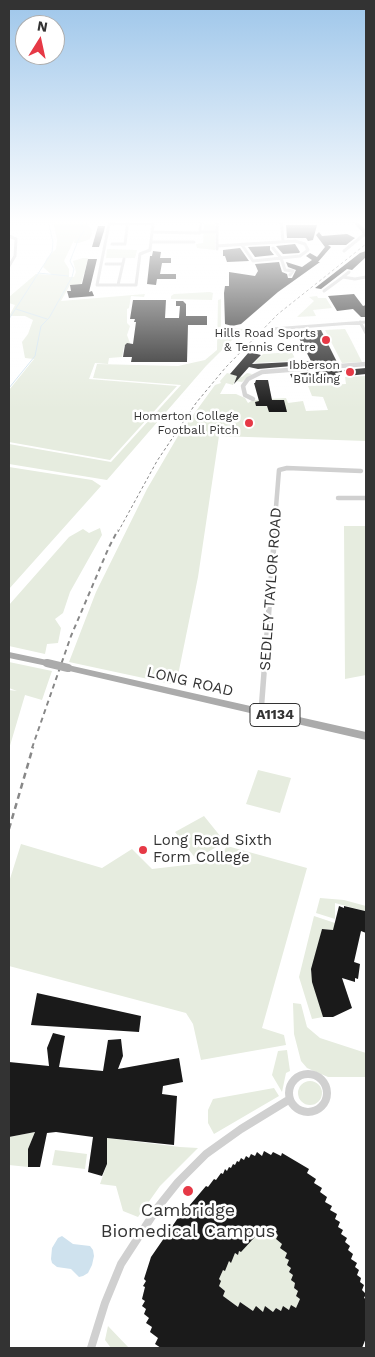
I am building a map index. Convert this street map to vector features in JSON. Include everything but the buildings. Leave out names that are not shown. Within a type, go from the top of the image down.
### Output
[{"type":"main road","name":"LONG ROAD","points":[[9,655],[366,736]]},
{"type":"street","points":[[97,283],[97,285],[136,285],[136,283]]},
{"type":"street","points":[[324,290],[334,283]]},
{"type":"street","points":[[360,322],[366,333]]},
{"type":"street","points":[[272,329],[366,322]]},
{"type":"street","points":[[250,399],[243,391],[245,381],[262,372],[366,364]]},
{"type":"street","name":"SEDLEY TAYLOR ROAD","points":[[261,712],[279,472],[283,469],[361,471]]},
{"type":"street","points":[[338,498],[366,498]]},
{"type":"street","points":[[301,1074],[315,1075],[322,1080],[326,1089],[326,1102],[316,1111],[304,1111],[290,1099],[290,1085],[301,1074]]},
{"type":"street","points":[[91,1348],[105,1303],[121,1264],[158,1207],[178,1182],[206,1154],[241,1129],[290,1099]]},
{"type":"shaded area","points":[[25,283],[81,283],[70,285],[61,301],[145,294],[144,297],[131,296],[129,308],[127,309],[127,323],[130,326],[127,335],[131,346],[124,346],[122,357],[109,358],[108,364],[95,363],[89,379],[177,386],[110,460],[9,442],[9,390],[34,359],[25,358],[22,342],[28,334],[33,320],[25,316],[9,316],[15,305],[9,303],[9,297]]},
{"type":"shaded area","points":[[213,293],[212,300],[171,299],[171,296],[174,294]]},
{"type":"shaded area","points":[[317,296],[318,298],[326,298],[332,308],[313,310],[316,316],[297,317],[314,301],[309,297]]},
{"type":"shaded area","points":[[221,299],[221,327],[243,329],[206,366],[107,480],[9,464],[9,444],[111,462],[181,385],[93,378],[97,364],[178,366],[205,360],[217,350],[218,300]]},
{"type":"shaded area","points":[[345,329],[362,362],[342,363],[325,330]]},
{"type":"shaded area","points":[[292,352],[296,361],[254,363],[263,354]]},
{"type":"shaded area","points":[[227,373],[242,377],[247,373],[252,374],[242,382],[235,381],[233,385],[226,383],[220,394],[236,394],[245,398],[248,403],[253,400],[286,398],[288,403],[303,401],[306,411],[328,410],[323,397],[312,396],[308,386],[346,384],[345,377],[366,376],[366,441],[219,436],[198,577],[176,685],[69,662],[96,592],[147,489],[178,436],[215,385],[221,383],[220,381]]},
{"type":"shaded area","points":[[9,467],[92,480],[101,486],[9,589]]},
{"type":"shaded area","points":[[344,526],[366,526],[366,675],[345,679]]},
{"type":"shaded area","points":[[100,528],[102,535],[70,592],[63,613],[55,619],[61,628],[58,643],[47,644],[45,654],[9,646],[9,605],[69,537],[83,529],[89,533]]},
{"type":"shaded area","points":[[9,662],[52,671],[42,700],[25,695],[9,749],[9,690],[17,691],[9,688]]},
{"type":"shaded area","points":[[258,770],[291,778],[280,813],[246,804]]},
{"type":"shaded area","points":[[204,816],[225,842],[196,859],[175,832]]},
{"type":"shaded area","points":[[21,844],[102,868],[132,849],[152,869],[203,863],[223,852],[227,846],[307,868],[262,1028],[284,1035],[286,1045],[201,1060],[193,1024],[186,1013],[9,966],[9,882]]},
{"type":"shaded area","points":[[320,898],[344,900],[366,906],[366,915],[365,911],[335,903],[335,919],[316,913]]},
{"type":"shaded area","points":[[314,916],[341,925],[334,930],[322,929],[311,972],[323,1017],[312,1019],[299,977]]},
{"type":"shaded area","points":[[293,1003],[301,1004],[307,1027],[320,1038],[366,1053],[366,1077],[328,1077],[307,1068],[301,1061],[294,1034]]},
{"type":"shaded area","points":[[287,1050],[290,1071],[286,1073],[282,1092],[272,1075],[278,1051]]},
{"type":"shaded area","points":[[310,1081],[319,1084],[322,1093],[319,1102],[310,1105],[301,1102],[298,1093],[301,1084]]},
{"type":"shaded area","points":[[274,1088],[279,1096],[214,1134],[208,1123],[208,1110],[213,1099]]},
{"type":"shaded area","points":[[35,1132],[28,1149],[28,1167],[9,1165],[9,1137]]},
{"type":"shaded area","points":[[107,1138],[198,1148],[160,1186],[138,1217],[123,1211],[116,1186],[100,1184],[107,1164]]},
{"type":"shaded area","points":[[55,1150],[87,1154],[85,1169],[52,1165]]},
{"type":"shaded area","points":[[265,1226],[278,1235],[276,1239],[282,1244],[281,1248],[287,1253],[285,1258],[289,1260],[291,1268],[289,1272],[293,1275],[294,1288],[298,1291],[296,1296],[300,1299],[296,1308],[281,1311],[276,1308],[273,1312],[265,1307],[263,1312],[253,1311],[240,1302],[238,1307],[223,1296],[225,1291],[219,1286],[219,1279],[223,1270],[225,1270],[229,1261],[231,1262],[235,1253],[237,1254],[250,1240],[252,1241],[254,1236],[256,1237]]},
{"type":"shaded area","points":[[108,1326],[129,1348],[111,1348],[105,1340]]},
{"type":"water","points":[[62,1236],[73,1244],[90,1246],[93,1250],[94,1256],[88,1273],[79,1277],[71,1269],[57,1267],[52,1263],[52,1248],[58,1238]]},
{"type":"waterway","points":[[9,319],[32,283]]},
{"type":"waterway","points":[[9,388],[35,356],[41,326],[49,318],[68,283]]},
{"type":"waterway","points":[[16,309],[47,319]]},
{"type":"railway","points":[[118,532],[157,461],[196,403],[226,367],[278,314],[317,283]]},
{"type":"railway","points":[[32,748],[71,636],[118,530]]},
{"type":"railway","points":[[9,829],[33,747]]},
{"type":"place","name":"Hills Road Sports & Tennis Centre","points":[[326,340]]},
{"type":"place","name":"Ibberson Building","points":[[350,372]]},
{"type":"place","name":"Homerton College Football Pitch","points":[[249,423]]},
{"type":"place","name":"Long Road Sixth Form College","points":[[143,850]]},
{"type":"place","name":"Cambridge Biomedical Campus","points":[[188,1191]]}]
